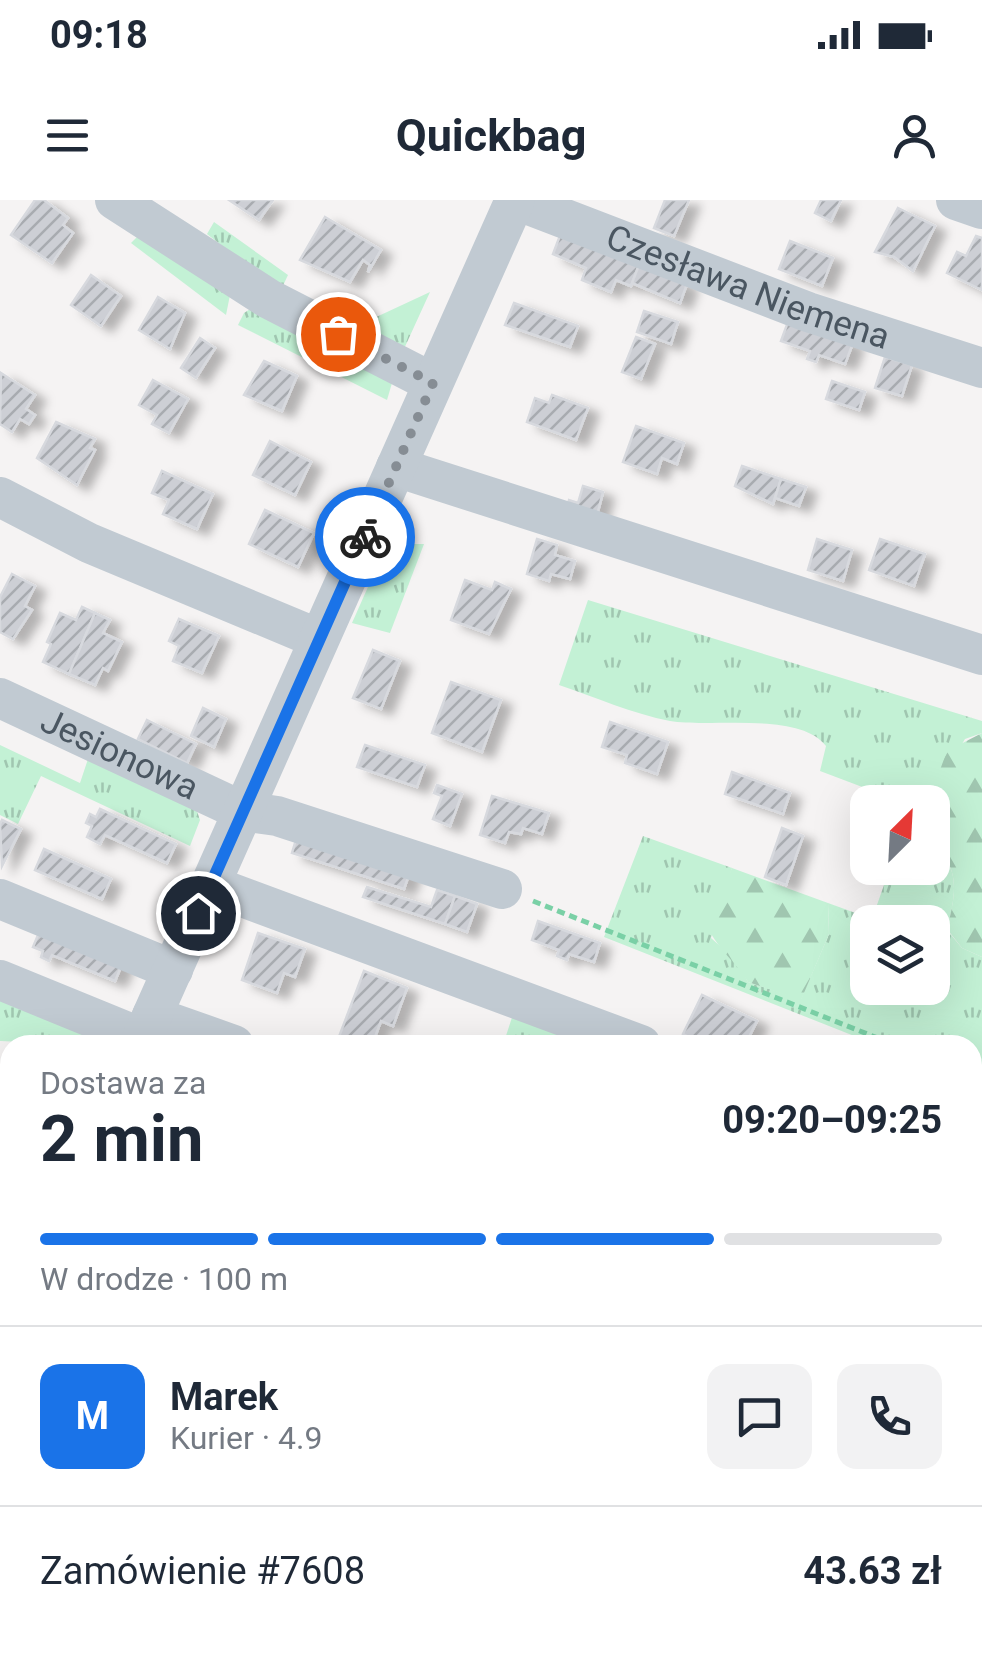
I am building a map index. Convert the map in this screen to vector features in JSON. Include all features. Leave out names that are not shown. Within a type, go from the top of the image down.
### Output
[{"type":"street","points":[[115,200],[269,300],[433,383]]},
{"type":"street","points":[[0,980],[145,1033],[515,200]]},
{"type":"street","name":"Czesława Niemena","points":[[515,200],[808,312],[982,368]]},
{"type":"street","points":[[956,200],[982,209]]},
{"type":"street","points":[[396,467],[982,654]]},
{"type":"street","points":[[0,496],[89,543],[318,640]]},
{"type":"street","name":"Jesionowa","points":[[0,698],[242,811],[276,816],[502,889]]},
{"type":"street","points":[[210,885],[614,1035]]},
{"type":"street","points":[[0,898],[173,970]]},
{"type":"path","points":[[502,889],[870,1035]]},
{"type":"green space","points":[[214,222],[288,275],[280,292],[207,234]]},
{"type":"green space","points":[[138,236],[230,295],[226,315],[131,243]]},
{"type":"green space","points":[[430,292],[403,351],[318,312],[327,296],[372,319]]},
{"type":"green space","points":[[255,306],[392,383],[387,400],[238,325],[244,313]]},
{"type":"green space","points":[[387,544],[424,544],[390,633],[352,623]]},
{"type":"green space","points":[[588,600],[982,721],[982,733],[965,739],[937,785],[857,785],[820,771],[826,746],[796,728],[670,721],[559,685]]},
{"type":"green space","points":[[982,733],[982,957],[962,948],[950,933],[954,884],[950,866],[950,785],[934,785],[947,751]]},
{"type":"green space","points":[[0,745],[80,783],[90,753],[194,802],[200,820],[190,846],[41,776],[18,824],[0,815]]},
{"type":"green space","points":[[643,836],[732,868],[711,938],[738,962],[748,982],[801,999],[829,934],[828,903],[850,911],[850,1005],[950,1005],[950,934],[962,948],[982,957],[982,1035],[852,1035],[604,937]]},
{"type":"green space","points":[[950,866],[954,884],[950,915],[950,905],[877,905],[884,885],[950,885]]},
{"type":"green space","points":[[732,868],[828,903],[829,934],[801,1000],[748,982],[708,928]]},
{"type":"green space","points":[[0,988],[98,1028],[95,1035],[0,1035]]},
{"type":"green space","points":[[517,1002],[598,1035],[506,1035]]},
{"type":"building","points":[[35,200],[44,200],[68,218],[63,225],[73,233],[52,263],[11,235]]},
{"type":"building","points":[[229,200],[273,200],[259,220]]},
{"type":"building","points":[[665,200],[689,200],[674,236],[654,228]]},
{"type":"building","points":[[821,200],[841,200],[831,221],[815,213]]},
{"type":"building","points":[[898,208],[935,226],[913,271],[894,257],[875,252]]},
{"type":"building","points":[[325,217],[381,250],[368,272],[370,265],[363,260],[350,282],[300,260]]},
{"type":"building","points":[[561,233],[639,265],[631,286],[616,280],[611,292],[582,280],[586,268],[553,254]]},
{"type":"building","points":[[976,236],[982,238],[982,290],[947,273],[957,252],[966,256]]},
{"type":"building","points":[[790,241],[833,258],[822,286],[779,269]]},
{"type":"building","points":[[639,265],[687,284],[680,303],[632,283]]},
{"type":"building","points":[[91,275],[121,296],[101,326],[71,305]]},
{"type":"building","points":[[158,297],[185,313],[170,349],[139,330]]},
{"type":"building","points":[[514,303],[578,326],[570,347],[505,325]]},
{"type":"building","points":[[644,311],[678,322],[671,344],[637,332]]},
{"type":"building","points":[[789,319],[853,343],[845,364],[819,355],[816,362],[807,359],[810,351],[781,341]]},
{"type":"building","points":[[636,337],[655,344],[641,379],[622,372]]},
{"type":"building","points":[[200,338],[215,348],[196,378],[181,368]]},
{"type":"building","points":[[885,357],[912,365],[902,396],[875,388]]},
{"type":"building","points":[[264,361],[297,376],[282,411],[244,395]]},
{"type":"building","points":[[1,373],[35,395],[26,409],[35,415],[29,424],[20,419],[12,432],[0,424]]},
{"type":"building","points":[[153,380],[188,399],[169,433],[152,424],[157,415],[139,405]]},
{"type":"building","points":[[832,381],[865,392],[859,410],[826,399]]},
{"type":"building","points":[[552,395],[588,408],[576,440],[527,422],[535,398],[549,403]]},
{"type":"building","points":[[56,422],[95,439],[90,448],[95,450],[77,485],[37,458]]},
{"type":"building","points":[[636,426],[684,443],[677,464],[662,458],[657,474],[623,462]]},
{"type":"building","points":[[270,441],[311,462],[295,495],[253,475]]},
{"type":"building","points":[[742,466],[781,479],[773,504],[735,486]]},
{"type":"building","points":[[162,471],[213,494],[197,529],[163,514],[169,500],[152,493]]},
{"type":"building","points":[[781,479],[806,487],[799,506],[775,498]]},
{"type":"building","points":[[583,486],[603,492],[596,519],[566,511],[569,500],[578,503]]},
{"type":"building","points":[[265,510],[314,533],[298,567],[249,544]]},
{"type":"building","points":[[537,539],[557,545],[555,555],[575,561],[570,579],[551,574],[549,581],[527,574]]},
{"type":"building","points":[[817,539],[852,550],[843,581],[808,570]]},
{"type":"building","points":[[880,539],[925,554],[914,586],[869,570]]},
{"type":"building","points":[[12,574],[35,586],[25,606],[32,610],[13,639],[0,632],[0,597]]},
{"type":"building","points":[[465,580],[492,590],[495,582],[511,589],[489,634],[451,620]]},
{"type":"building","points":[[82,607],[95,613],[69,674],[43,662],[60,613],[76,620]]},
{"type":"building","points":[[95,613],[110,620],[103,633],[122,642],[108,671],[103,668],[95,685],[69,674]]},
{"type":"building","points":[[179,619],[219,636],[202,673],[173,661],[179,646],[169,641]]},
{"type":"building","points":[[373,650],[400,661],[381,709],[353,698]]},
{"type":"building","points":[[451,682],[501,700],[482,752],[432,733]]},
{"type":"building","points":[[203,708],[226,719],[214,747],[191,736]]},
{"type":"building","points":[[147,720],[196,744],[187,763],[138,739]]},
{"type":"building","points":[[610,722],[668,742],[657,774],[625,763],[627,755],[602,747]]},
{"type":"building","points":[[365,745],[425,765],[417,787],[357,767]]},
{"type":"building","points":[[732,772],[790,793],[783,814],[725,794]]},
{"type":"building","points":[[437,785],[462,794],[450,826],[433,819],[442,796],[434,793]]},
{"type":"building","points":[[492,796],[549,813],[542,834],[523,828],[521,834],[509,832],[505,843],[480,835]]},
{"type":"building","points":[[100,809],[176,844],[167,863],[105,835],[100,844],[87,837],[92,826],[86,823],[90,814],[96,817]]},
{"type":"building","points":[[2,820],[21,829],[2,866],[0,824]]},
{"type":"building","points":[[782,828],[803,836],[786,885],[765,877]]},
{"type":"building","points":[[298,833],[411,869],[404,889],[292,853]]},
{"type":"building","points":[[44,849],[111,879],[102,899],[35,870]]},
{"type":"building","points":[[367,887],[431,907],[437,890],[455,896],[445,924],[363,897]]},
{"type":"building","points":[[455,896],[477,904],[467,932],[445,924]]},
{"type":"building","points":[[538,921],[600,943],[594,962],[569,954],[567,960],[557,956],[559,950],[532,940]]},
{"type":"building","points":[[41,928],[123,962],[115,981],[52,955],[49,961],[41,957],[43,951],[33,947]]},
{"type":"building","points":[[258,933],[305,949],[295,977],[284,973],[277,993],[242,980]]},
{"type":"building","points":[[364,971],[407,988],[393,1026],[381,1021],[376,1035],[340,1035]]},
{"type":"building","points":[[702,995],[757,1021],[750,1035],[683,1034]]},
{"type":"way so far","points":[[338,334],[433,383],[365,537]]},
{"type":"route","points":[[198,913],[365,537]]}]
